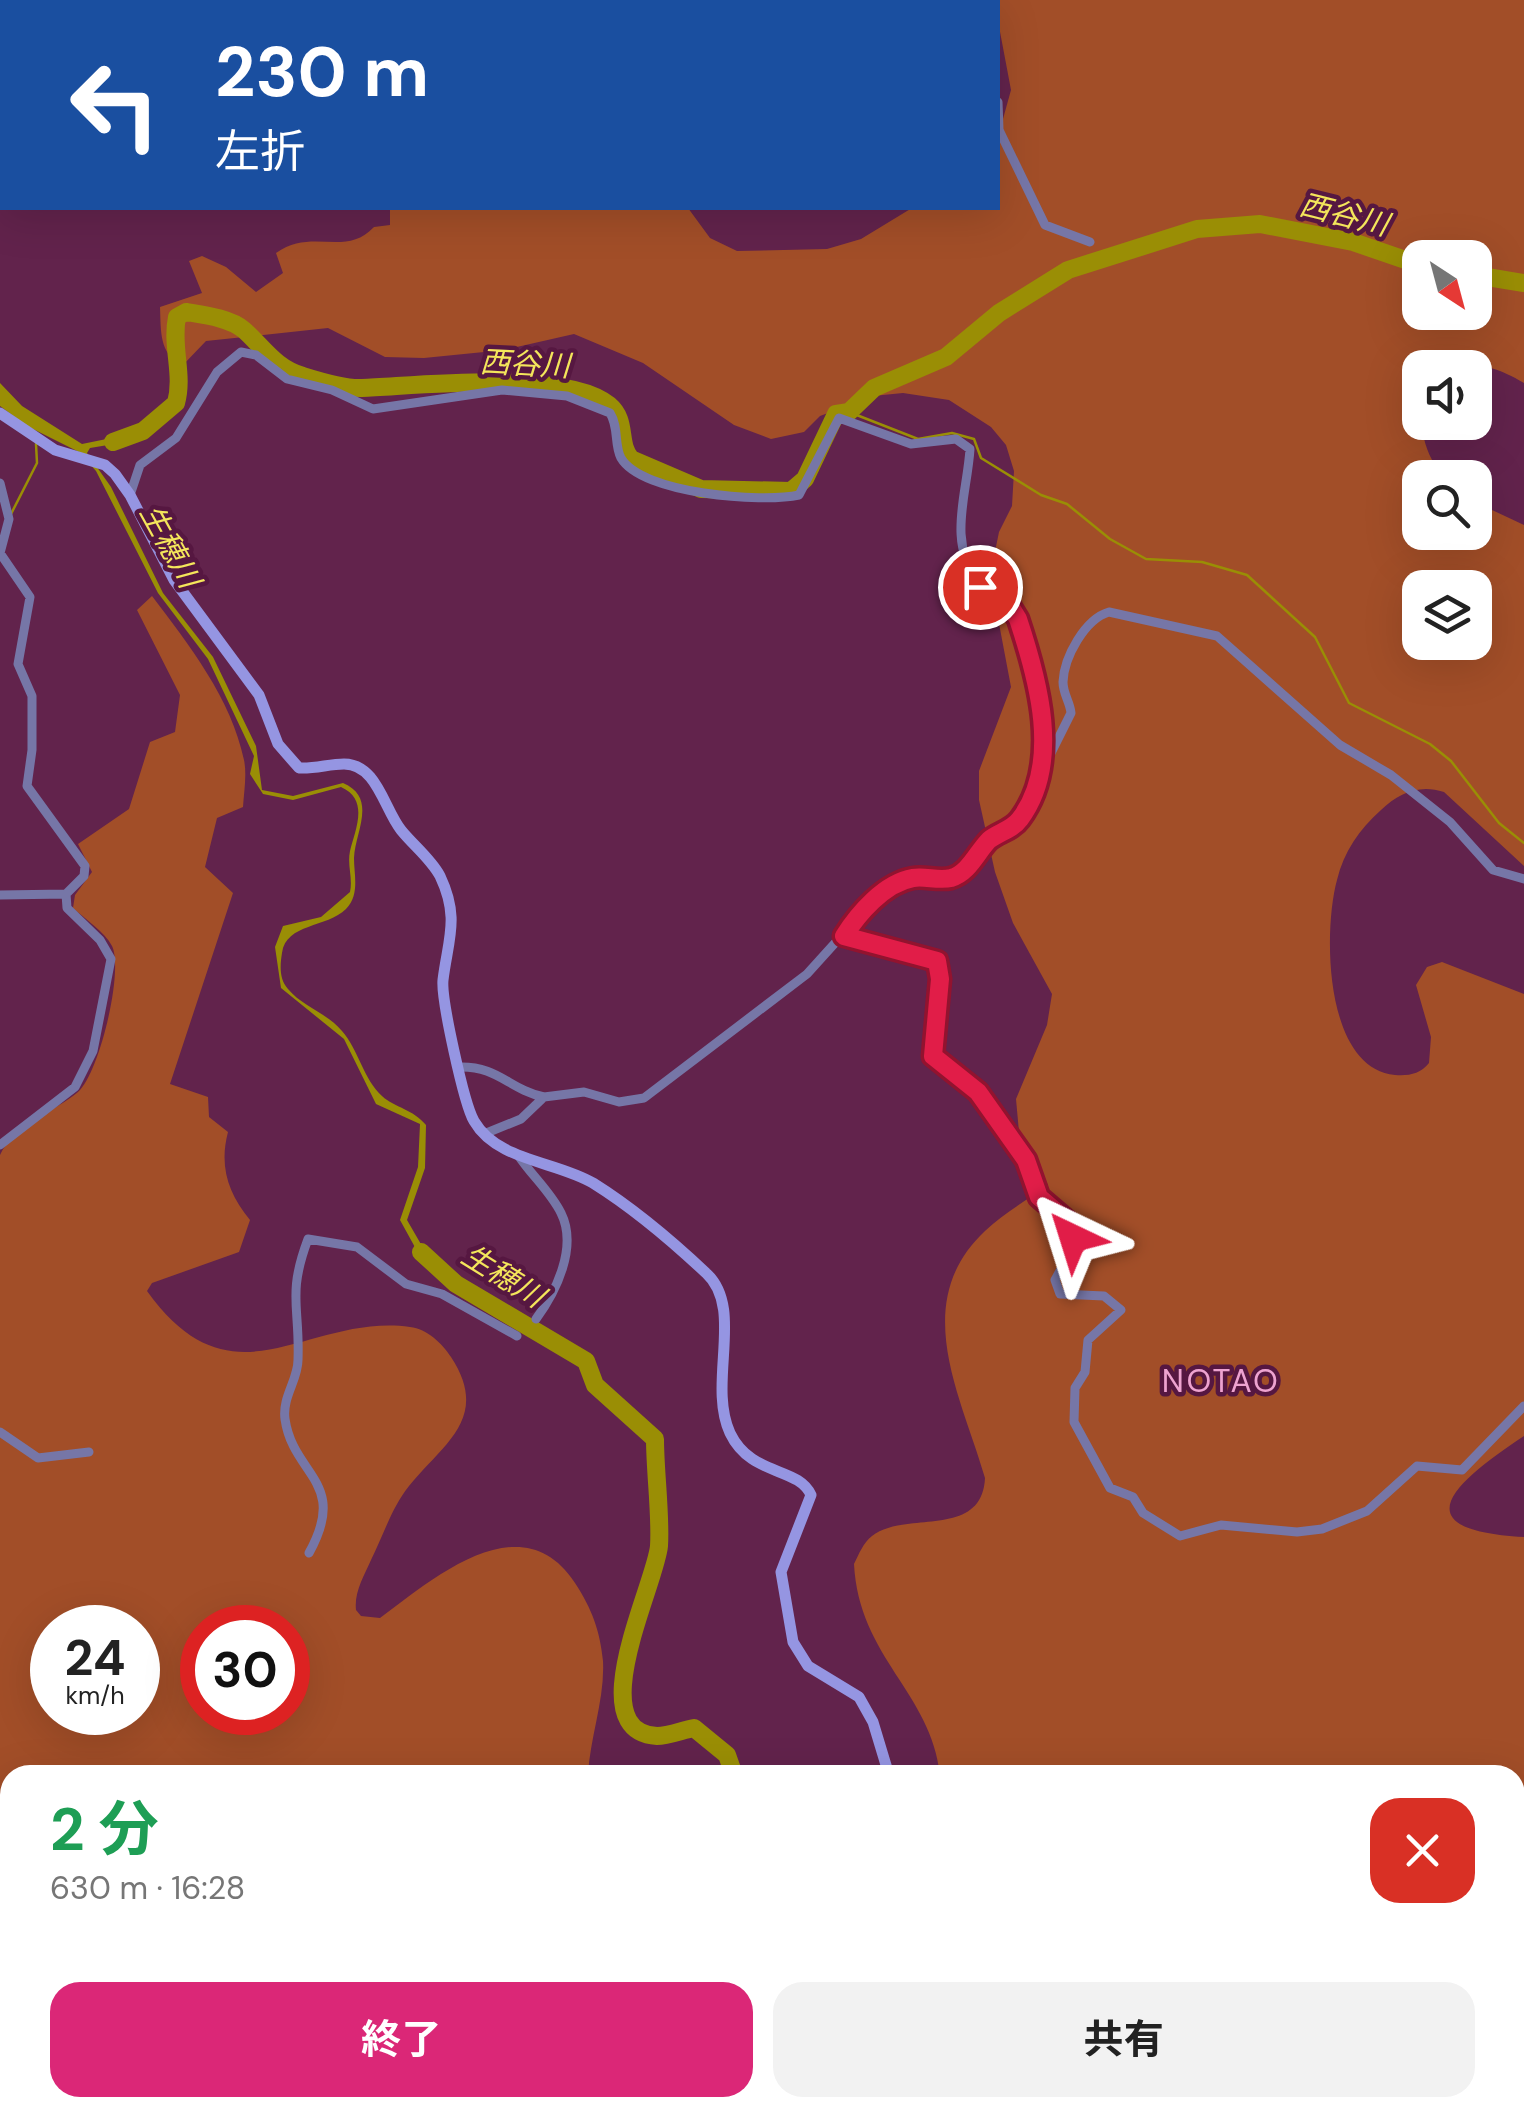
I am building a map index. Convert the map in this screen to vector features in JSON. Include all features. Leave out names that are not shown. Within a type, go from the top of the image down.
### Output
[{"type":"main road","points":[[0,412],[36,438],[112,470],[130,495],[174,580],[260,694],[287,759],[299,768],[342,764],[363,771],[376,784],[394,820],[440,876],[453,919],[443,989],[468,1108],[484,1134],[516,1153],[597,1186],[679,1248],[718,1286],[725,1308],[720,1384],[728,1429],[758,1465],[797,1479],[811,1495],[782,1572],[793,1642],[808,1666],[860,1697],[886,1765]]},
{"type":"street","points":[[1000,132],[1045,225],[1090,242]]},
{"type":"street","points":[[130,495],[140,465],[176,438],[217,372],[241,352],[256,355],[288,379],[332,390],[373,409],[502,390],[566,396],[610,414],[620,455],[629,466],[692,493],[720,499],[798,495],[839,418],[912,444],[956,439],[970,449],[959,515],[960,544],[980,587],[1010,606],[1018,619],[1045,716],[1043,763]]},
{"type":"street","points":[[0,483],[9,516],[0,554],[30,597],[18,664],[32,696],[32,750],[26,782],[85,866],[84,876],[66,894],[0,895]]},
{"type":"street","points":[[459,1067],[490,1068],[515,1088],[544,1098],[584,1092],[619,1102],[644,1098],[807,974],[844,936],[858,914],[905,880],[949,878],[964,871],[990,839],[1022,817],[1043,763],[1070,713],[1063,681],[1066,668],[1093,620],[1110,612],[1160,626],[1198,629],[1239,651],[1340,745],[1392,775],[1450,822],[1493,870],[1524,879]]},
{"type":"street","points":[[0,1145],[80,1082],[104,1014],[111,959],[100,940],[67,908],[66,894]]},
{"type":"street","points":[[844,936],[937,961],[940,979],[933,1056],[978,1092],[1026,1160],[1044,1204],[1067,1221],[1074,1242],[1056,1278],[1060,1294],[1104,1296],[1121,1310],[1088,1340],[1085,1372],[1075,1388],[1074,1422],[1110,1488],[1133,1497],[1147,1517],[1180,1536],[1222,1525],[1297,1532],[1322,1529],[1367,1511],[1417,1466],[1462,1470],[1524,1406]]},
{"type":"street","points":[[484,1134],[524,1117],[544,1098]]},
{"type":"street","points":[[516,1153],[555,1203],[566,1233],[556,1288],[536,1319]]},
{"type":"street","points":[[309,1552],[320,1524],[323,1494],[320,1482],[295,1449],[284,1407],[298,1362],[293,1286],[308,1238],[357,1248],[406,1284],[442,1294],[475,1316],[517,1336]]},
{"type":"street","points":[[0,1432],[38,1458],[89,1452]]},
{"type":"shaded area","points":[[1000,0],[1524,0],[1524,383],[1492,369],[1492,350],[1402,350],[1402,440],[1425,440],[1432,460],[1402,460],[1402,550],[1492,550],[1492,510],[1524,525],[1524,866],[1444,792],[1426,789],[1395,799],[1359,833],[1340,869],[1333,903],[1330,962],[1342,1024],[1354,1049],[1372,1067],[1395,1075],[1414,1074],[1429,1063],[1431,1037],[1416,985],[1427,967],[1442,962],[1524,994],[1524,1436],[1462,1485],[1452,1500],[1450,1513],[1460,1524],[1484,1532],[1524,1537],[1524,1765],[938,1765],[923,1720],[868,1625],[854,1564],[864,1545],[886,1529],[956,1517],[971,1510],[981,1497],[985,1478],[948,1351],[945,1319],[949,1289],[962,1259],[985,1231],[1048,1185],[1019,1132],[1016,1099],[1047,1025],[1052,994],[1013,923],[995,872],[979,800],[979,771],[1011,687],[990,576],[999,532],[1012,506],[1014,471],[1006,445],[991,427],[949,400],[903,393],[873,396],[820,416],[804,432],[771,439],[734,425],[643,363],[574,334],[504,350],[424,358],[385,357],[328,328],[206,341],[182,366],[169,355],[163,341],[160,307],[202,293],[189,261],[202,256],[226,267],[256,292],[283,273],[276,253],[303,242],[340,242],[363,236],[374,227],[390,225],[390,210],[689,210],[710,238],[737,251],[827,249],[861,239],[909,210],[1000,210],[1000,130],[1011,90],[1000,32]]},
{"type":"shaded area","name":"生穂川","points":[[0,383],[22,406],[82,444],[131,434],[120,443],[90,448],[87,453],[111,487],[163,593],[213,657],[256,746],[262,790],[293,796],[343,783],[360,797],[362,816],[354,858],[353,898],[338,915],[291,936],[282,953],[282,976],[294,995],[342,1031],[382,1096],[426,1125],[425,1168],[407,1220],[437,1272],[422,1260],[400,1220],[418,1167],[420,1124],[376,1104],[344,1039],[281,988],[275,947],[283,926],[321,917],[350,892],[349,856],[358,816],[355,800],[341,787],[293,800],[263,794],[250,774],[254,756],[208,659],[158,593],[96,471],[79,452],[27,426],[0,406]]},
{"type":"shaded area","points":[[152,596],[219,694],[244,760],[243,807],[217,818],[205,867],[233,893],[170,1084],[208,1097],[209,1117],[228,1132],[225,1168],[231,1189],[250,1220],[239,1252],[152,1283],[147,1291],[179,1327],[210,1346],[241,1352],[272,1349],[372,1326],[416,1328],[439,1342],[462,1378],[464,1414],[448,1443],[398,1503],[360,1584],[356,1610],[361,1616],[380,1618],[451,1568],[504,1548],[530,1548],[554,1559],[586,1602],[602,1650],[602,1690],[589,1765],[0,1765],[0,1155],[15,1135],[78,1092],[94,1065],[112,998],[115,959],[105,936],[73,908],[75,895],[92,872],[78,844],[129,809],[150,742],[175,732],[180,695],[137,610]]},
{"type":"waterway","name":"西谷川","points":[[113,442],[143,431],[176,403],[177,317],[186,312],[232,323],[293,373],[340,386],[527,383],[588,394],[615,411],[631,459],[701,489],[791,491],[805,479],[836,414],[849,412],[874,388],[946,357],[999,313],[1068,270],[1197,229],[1260,224],[1353,242],[1402,259]]},
{"type":"waterway","name":"西谷川","points":[[1492,278],[1524,283]]},
{"type":"waterway","points":[[849,412],[918,439],[952,433],[974,439],[981,458],[1041,495],[1067,504],[1110,539],[1146,559],[1202,562],[1247,575],[1315,637],[1349,703],[1430,744],[1451,761],[1499,823],[1524,843]]},
{"type":"waterway","points":[[11,514],[37,463],[36,444]]},
{"type":"waterway","name":"生穂川","points":[[421,1252],[456,1284],[586,1361],[595,1385],[655,1439],[659,1546],[628,1653],[624,1710],[635,1728],[657,1736],[694,1728],[727,1755],[730,1765]]},
{"type":"district","name":"NOTAO","points":[[1221,1381]]},
{"type":"route","points":[[980,587],[1010,606],[1018,619],[1045,716],[1043,763],[1027,808],[1015,825],[990,839],[964,871],[949,878],[905,880],[858,914],[844,936],[937,961],[940,979],[933,1056],[978,1092],[1026,1160],[1039,1197],[1067,1221],[1073,1238]]}]
